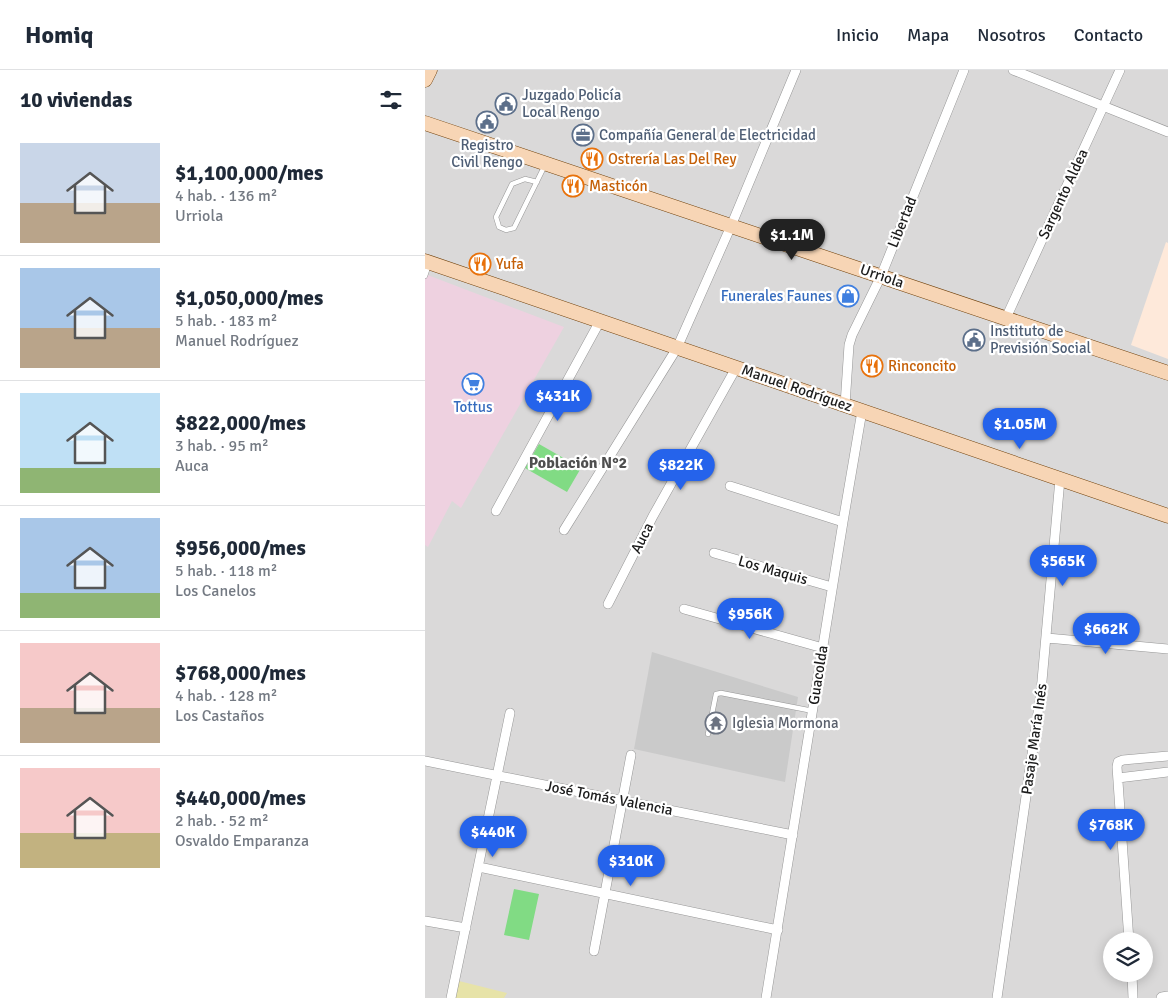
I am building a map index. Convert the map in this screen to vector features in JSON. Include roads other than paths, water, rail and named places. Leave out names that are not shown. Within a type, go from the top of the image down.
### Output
[{"type":"main road","points":[[425,80],[430,70]]},
{"type":"main road","name":"Urriola","points":[[425,123],[1168,373]]},
{"type":"main road","name":"Manuel Rodríguez","points":[[427,266],[600,321],[1168,516]]},
{"type":"street","points":[[564,530],[677,348],[731,226],[796,70]]},
{"type":"street","name":"Libertad","points":[[845,405],[849,345],[852,336],[881,276],[964,70]]},
{"type":"street","points":[[1013,70],[1168,132]]},
{"type":"street","name":"Sargento Aldea","points":[[1005,318],[1120,70]]},
{"type":"street","points":[[496,511],[600,321]]},
{"type":"street","name":"Auca","points":[[608,604],[653,516],[736,368]]},
{"type":"street","name":"Guacolda","points":[[766,998],[862,411]]},
{"type":"street","name":"Pasaje María Inés","points":[[997,998],[1041,692],[1060,479]]},
{"type":"street","points":[[730,486],[843,522]]},
{"type":"street","name":"Los Maquis","points":[[713,553],[832,588]]},
{"type":"street","points":[[685,609],[823,648]]},
{"type":"street","points":[[1047,638],[1168,648]]},
{"type":"street","points":[[451,998],[510,713]]},
{"type":"street","points":[[594,952],[631,755]]},
{"type":"street","points":[[1128,932],[1117,778],[1118,762],[1168,756]]},
{"type":"street","name":"José Tomás Valencia","points":[[425,760],[793,835]]},
{"type":"street","points":[[1117,778],[1168,772]]},
{"type":"street","points":[[479,867],[778,930]]},
{"type":"street","points":[[425,920],[466,928]]},
{"type":"street","points":[[1132,982],[1133,998]]},
{"type":"street","points":[[1162,998],[1168,997]]},
{"type":"lane","points":[[537,182],[525,179],[512,184],[496,217],[499,227],[506,230],[514,228],[537,182],[546,164]]},
{"type":"lane","points":[[708,734],[716,694],[721,693],[813,711]]},
{"type":"place","name":"Juzgado Policía Local Rengo","points":[[506,104]]},
{"type":"place","name":"Registro Civil Rengo","points":[[487,122]]},
{"type":"place","name":"Compañía General de Electricidad","points":[[583,135]]},
{"type":"place","name":"Ostrería Las Del Rey","points":[[592,159]]},
{"type":"place","name":"Masticón","points":[[573,186]]},
{"type":"place","name":"Yufa","points":[[480,264]]},
{"type":"place","name":"Funerales Faunes","points":[[848,296]]},
{"type":"place","name":"Instituto de Previsión Social","points":[[974,340]]},
{"type":"place","name":"Rinconcito","points":[[872,366]]},
{"type":"place","name":"Tottus","points":[[473,384]]},
{"type":"place","name":"Iglesia Mormona","points":[[716,723]]},
{"type":"district","name":"Población N°2","points":[[578,463]]}]
